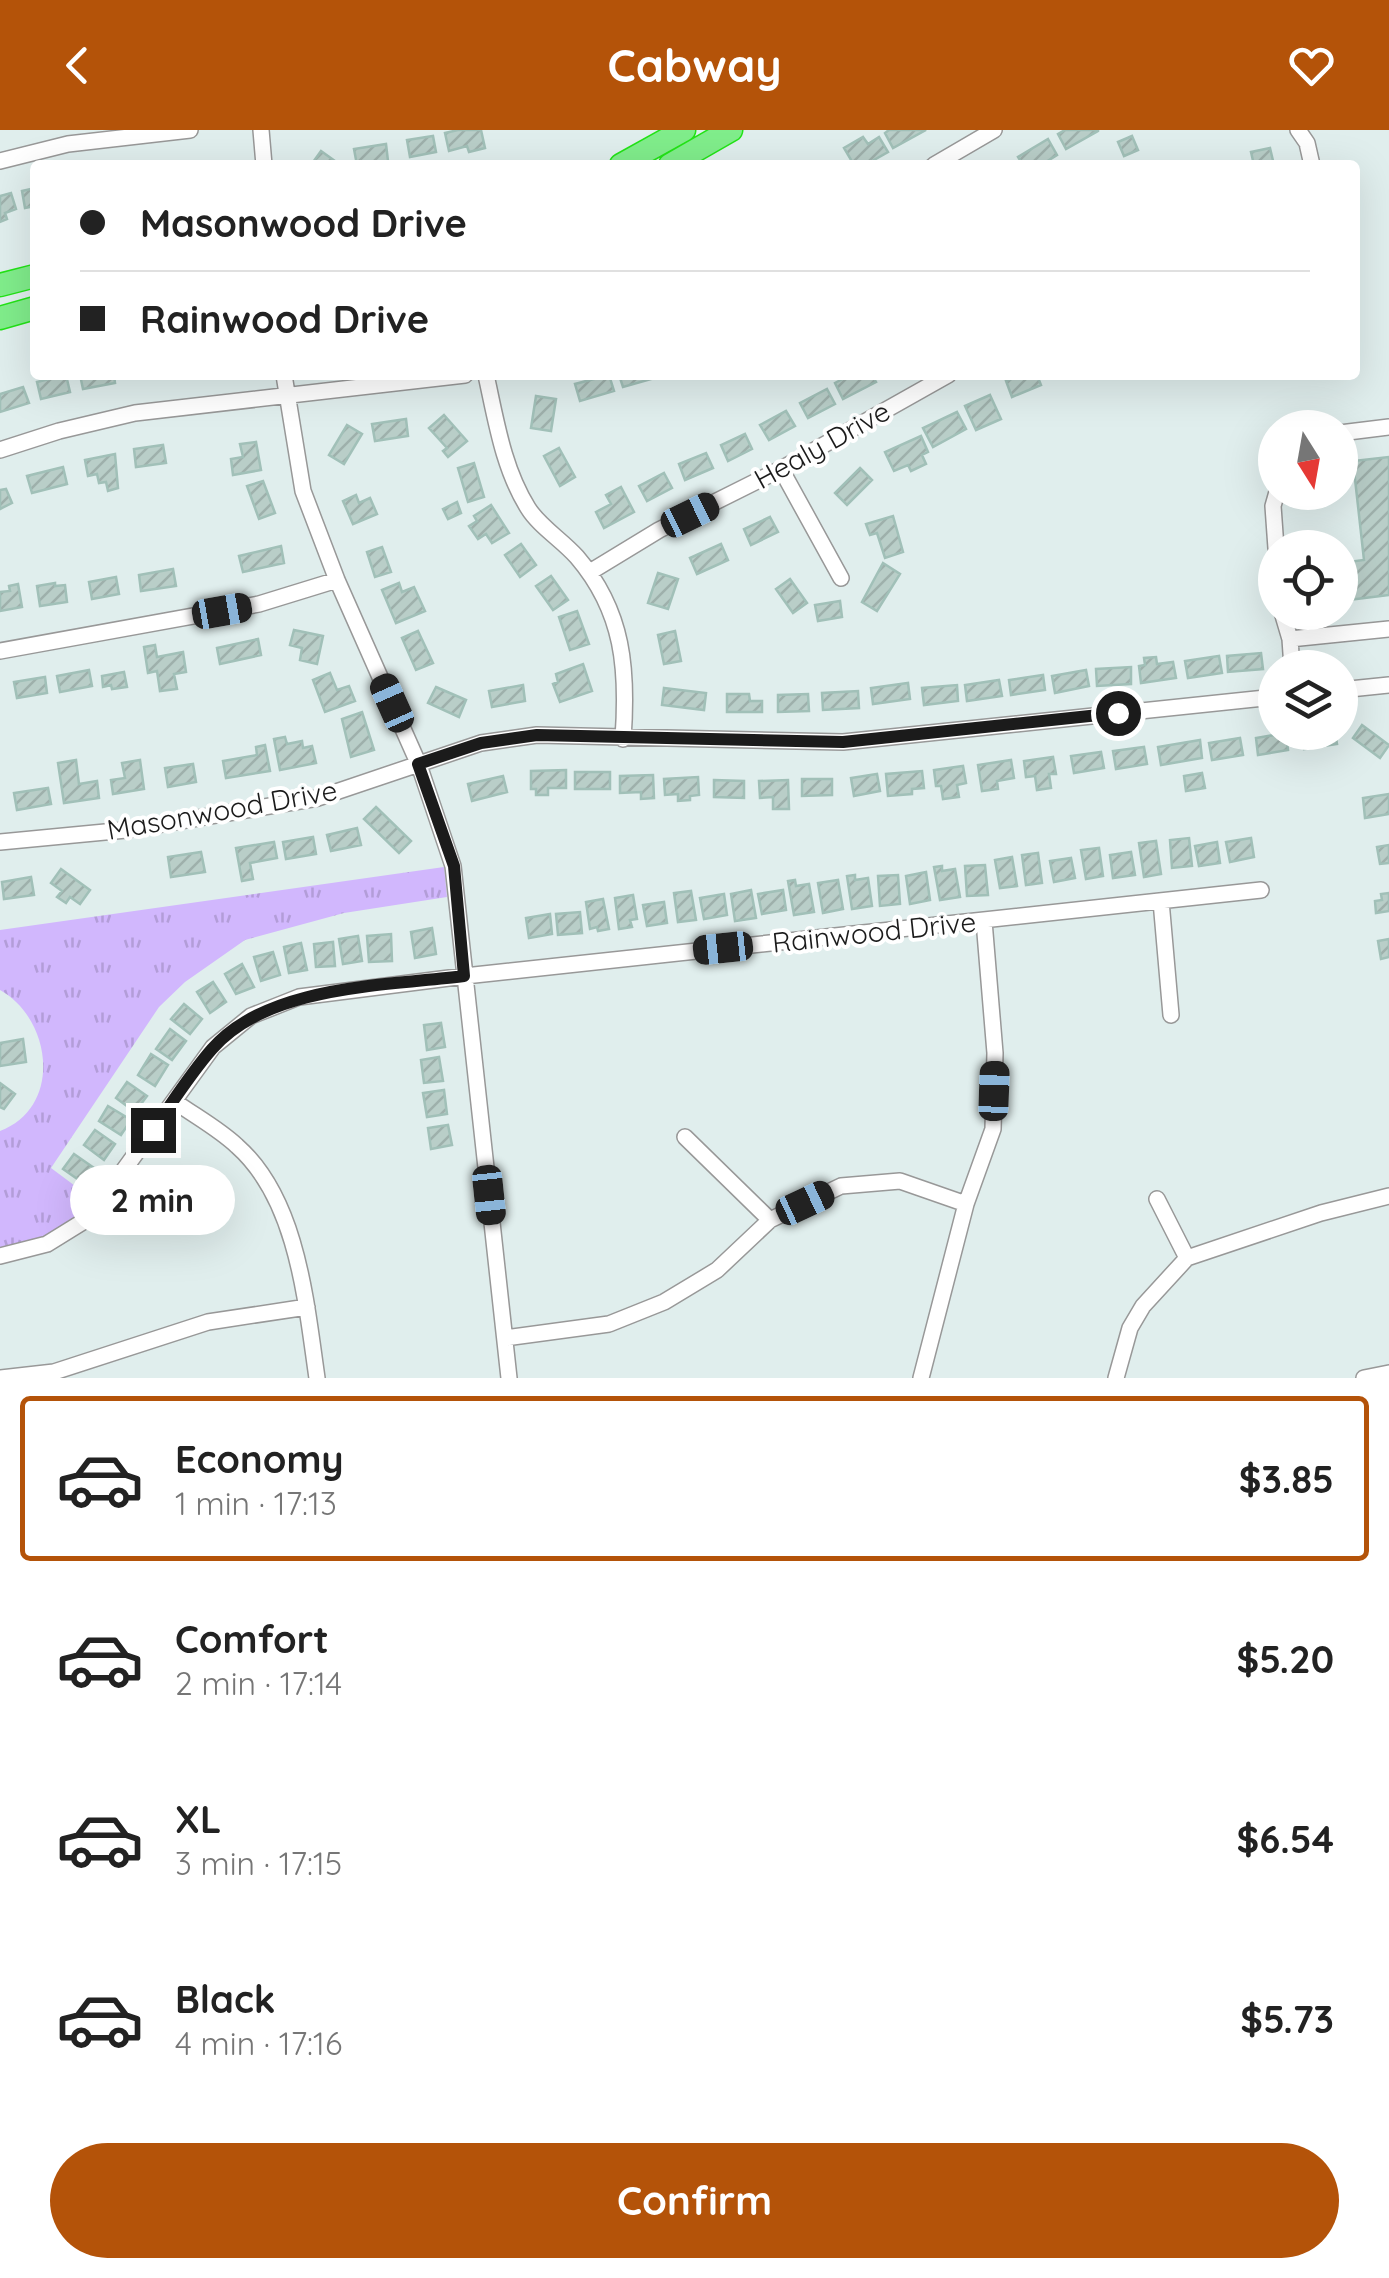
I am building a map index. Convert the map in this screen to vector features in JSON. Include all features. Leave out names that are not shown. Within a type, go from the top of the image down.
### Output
[{"type":"highway","points":[[630,160],[684,130]]},
{"type":"highway","points":[[679,160],[731,130]]},
{"type":"highway","points":[[0,285],[30,277]]},
{"type":"highway","points":[[0,318],[30,309]]},
{"type":"street","points":[[0,161],[66,137],[190,130]]},
{"type":"street","points":[[260,130],[263,160]]},
{"type":"street","points":[[943,160],[994,130]]},
{"type":"street","points":[[1298,130],[1311,160]]},
{"type":"street","points":[[284,380],[303,491],[418,764],[454,866],[509,1378]]},
{"type":"street","points":[[0,450],[135,413],[424,380]]},
{"type":"street","points":[[487,380],[514,484],[531,513],[562,539],[590,572],[619,632],[627,681],[623,739]]},
{"type":"street","name":"Healy Drive","points":[[590,572],[659,530],[781,470],[939,380]]},
{"type":"street","points":[[1358,431],[1389,428]]},
{"type":"street","points":[[781,470],[841,578]]},
{"type":"street","points":[[0,650],[260,604],[338,580]]},
{"type":"street","points":[[1290,639],[1389,629]]},
{"type":"street","points":[[1287,630],[1291,650]]},
{"type":"street","points":[[1358,688],[1389,685]]},
{"type":"street","name":"Masonwood Drive","points":[[0,842],[126,830],[318,798],[481,743],[537,735],[843,742],[1258,699]]},
{"type":"street","name":"Rainwood Drive","points":[[0,1256],[47,1244],[89,1218],[213,1047],[251,1016],[299,997],[1261,890]]},
{"type":"street","points":[[1161,902],[1171,1016]]},
{"type":"street","points":[[922,1378],[966,1204],[993,1129],[995,1053],[984,921]]},
{"type":"street","points":[[174,1101],[239,1148],[276,1197],[302,1274],[317,1378]]},
{"type":"street","points":[[685,1137],[770,1220]]},
{"type":"street","points":[[505,1338],[609,1324],[664,1302],[718,1270],[770,1220],[841,1186],[900,1181],[966,1204]]},
{"type":"street","points":[[1116,1378],[1130,1328],[1143,1306],[1187,1258],[1321,1213],[1389,1196]]},
{"type":"street","points":[[1157,1199],[1187,1258]]},
{"type":"street","points":[[0,1378],[54,1372],[208,1322],[307,1307]]},
{"type":"street","points":[[1364,1378],[1389,1373]]},
{"type":"green space","points":[[444,867],[447,897],[344,913],[245,940],[185,982],[159,1007],[51,1168],[94,1200],[65,1227],[0,1251],[0,1131],[20,1119],[34,1103],[43,1062],[31,1021],[18,1003],[0,990],[0,930]]},
{"type":"building","points":[[481,130],[485,148],[469,152],[467,146],[449,151],[445,133]]},
{"type":"building","points":[[926,130],[893,148],[885,133]]},
{"type":"building","points":[[1065,130],[1098,131],[1066,149],[1058,134]]},
{"type":"building","points":[[433,136],[436,152],[410,157],[407,140]]},
{"type":"building","points":[[1132,136],[1138,150],[1124,156],[1118,142]]},
{"type":"building","points":[[863,137],[868,144],[879,137],[888,152],[874,160],[851,160],[844,148]]},
{"type":"building","points":[[1048,139],[1057,155],[1049,160],[1018,157]]},
{"type":"building","points":[[386,144],[388,160],[356,160],[354,149]]},
{"type":"building","points":[[1270,148],[1273,160],[1253,160],[1251,152]]},
{"type":"building","points":[[321,151],[334,160],[315,160]]},
{"type":"building","points":[[30,189],[30,207],[25,208],[22,191]]},
{"type":"building","points":[[11,193],[16,209],[5,213],[7,219],[0,222],[0,196]]},
{"type":"building","points":[[67,380],[70,392],[41,399],[37,382]]},
{"type":"building","points":[[81,380],[115,380],[115,383],[83,389]]},
{"type":"building","points":[[611,380],[614,391],[580,401],[575,384]]},
{"type":"building","points":[[621,380],[648,380],[623,387]]},
{"type":"building","points":[[841,380],[876,382],[843,399],[835,383]]},
{"type":"building","points":[[1039,380],[1041,385],[1012,397],[1006,381]]},
{"type":"building","points":[[23,387],[29,403],[0,412],[0,394]]},
{"type":"building","points":[[827,389],[835,404],[808,418],[800,403]]},
{"type":"building","points":[[990,395],[1001,419],[976,430],[965,406]]},
{"type":"building","points":[[536,396],[556,399],[551,431],[531,428]]},
{"type":"building","points":[[786,411],[795,426],[769,440],[760,425]]},
{"type":"building","points":[[957,412],[966,429],[933,447],[923,428]]},
{"type":"building","points":[[444,415],[467,441],[448,457],[443,451],[447,448],[429,428]]},
{"type":"building","points":[[406,419],[408,436],[375,441],[372,424]]},
{"type":"building","points":[[347,425],[362,434],[344,464],[329,455]]},
{"type":"building","points":[[745,434],[752,449],[728,461],[721,445]]},
{"type":"building","points":[[921,436],[928,452],[922,455],[926,464],[911,471],[908,465],[894,471],[885,452]]},
{"type":"building","points":[[256,442],[261,470],[233,475],[231,459],[243,457],[240,444]]},
{"type":"building","points":[[163,445],[166,463],[136,467],[134,449]]},
{"type":"building","points":[[559,448],[575,477],[560,486],[544,456]]},
{"type":"building","points":[[706,453],[713,468],[685,480],[679,464]]},
{"type":"building","points":[[115,454],[118,488],[108,491],[106,482],[99,483],[97,474],[88,476],[85,460]]},
{"type":"building","points":[[1389,457],[1389,595],[1358,599],[1358,561],[1364,560],[1358,460]]},
{"type":"building","points":[[474,463],[484,497],[468,502],[458,468]]},
{"type":"building","points":[[63,467],[67,484],[32,493],[27,476]]},
{"type":"building","points":[[860,468],[872,480],[847,505],[835,493]]},
{"type":"building","points":[[664,473],[672,488],[647,501],[639,486]]},
{"type":"building","points":[[263,481],[275,513],[259,519],[247,486]]},
{"type":"building","points":[[621,487],[634,512],[604,528],[596,512],[611,504],[606,495]]},
{"type":"building","points":[[6,489],[12,503],[0,509],[0,490]]},
{"type":"building","points":[[356,495],[359,503],[370,498],[377,514],[353,524],[343,501]]},
{"type":"building","points":[[457,502],[461,513],[448,519],[443,509]]},
{"type":"building","points":[[491,505],[509,533],[492,543],[486,534],[478,539],[469,526],[477,521],[474,516]]},
{"type":"building","points":[[893,516],[903,552],[885,558],[877,533],[870,535],[866,524]]},
{"type":"building","points":[[770,517],[778,532],[751,545],[744,529]]},
{"type":"building","points":[[521,544],[536,565],[520,577],[505,555]]},
{"type":"building","points":[[721,544],[728,560],[697,574],[690,558]]},
{"type":"building","points":[[281,546],[284,563],[243,572],[239,556]]},
{"type":"building","points":[[382,547],[391,572],[375,577],[367,552]]},
{"type":"building","points":[[883,563],[900,574],[877,611],[862,602]]},
{"type":"building","points":[[173,569],[176,586],[141,591],[139,575]]},
{"type":"building","points":[[658,573],[678,579],[668,609],[648,603]]},
{"type":"building","points":[[551,576],[568,600],[553,610],[536,586]]},
{"type":"building","points":[[116,577],[119,594],[92,599],[89,582]]},
{"type":"building","points":[[790,579],[807,603],[793,613],[776,589]]},
{"type":"building","points":[[399,583],[402,592],[414,587],[425,611],[396,623],[382,590]]},
{"type":"building","points":[[18,584],[22,607],[0,611],[0,592],[10,591],[9,586]]},
{"type":"building","points":[[65,585],[67,602],[40,606],[37,586]]},
{"type":"building","points":[[840,601],[842,617],[818,621],[815,605]]},
{"type":"building","points":[[577,611],[589,644],[570,650],[559,617]]},
{"type":"building","points":[[294,630],[323,636],[317,664],[300,660],[302,648],[290,645]]},
{"type":"building","points":[[418,631],[433,663],[416,670],[402,638]]},
{"type":"building","points":[[675,631],[681,661],[664,664],[658,635]]},
{"type":"building","points":[[258,639],[261,655],[220,664],[217,648]]},
{"type":"building","points":[[155,645],[157,657],[183,652],[186,672],[174,674],[177,689],[160,691],[157,671],[148,673],[144,647]]},
{"type":"building","points":[[1258,653],[1258,669],[1228,672],[1227,656]]},
{"type":"building","points":[[1219,656],[1222,673],[1188,678],[1185,661]]},
{"type":"building","points":[[1156,657],[1157,664],[1173,662],[1176,678],[1141,683],[1139,666],[1145,665],[1144,658]]},
{"type":"building","points":[[583,664],[592,691],[560,702],[553,684],[558,682],[556,674]]},
{"type":"building","points":[[1131,667],[1131,684],[1097,686],[1096,669]]},
{"type":"building","points":[[89,670],[92,686],[60,692],[57,676]]},
{"type":"building","points":[[1086,670],[1089,686],[1055,693],[1052,676]]},
{"type":"building","points":[[124,672],[127,687],[103,687],[102,676]]},
{"type":"building","points":[[330,673],[337,690],[349,686],[355,701],[325,712],[313,680]]},
{"type":"building","points":[[1043,675],[1045,690],[1011,695],[1009,680]]},
{"type":"building","points":[[45,677],[47,693],[17,698],[14,682]]},
{"type":"building","points":[[999,680],[1002,696],[967,701],[965,685]]},
{"type":"building","points":[[908,683],[910,699],[873,704],[871,688]]},
{"type":"building","points":[[523,685],[525,701],[492,707],[489,691]]},
{"type":"building","points":[[957,685],[958,701],[924,705],[922,688]]},
{"type":"building","points":[[436,687],[466,700],[459,717],[428,703]]},
{"type":"building","points":[[664,688],[706,693],[704,710],[662,705]]},
{"type":"building","points":[[858,691],[859,708],[823,710],[822,693]]},
{"type":"building","points":[[727,694],[749,694],[750,701],[762,701],[762,712],[727,712]]},
{"type":"building","points":[[808,694],[809,711],[778,712],[778,695]]},
{"type":"building","points":[[362,712],[374,750],[351,757],[342,719]]},
{"type":"building","points":[[1362,725],[1389,745],[1380,758],[1358,742]]},
{"type":"building","points":[[285,737],[287,744],[302,741],[303,748],[312,746],[316,763],[280,770],[274,739]]},
{"type":"building","points":[[1240,738],[1243,755],[1212,760],[1209,743]]},
{"type":"building","points":[[1256,738],[1258,750],[1288,750],[1258,755]]},
{"type":"building","points":[[1200,740],[1202,758],[1161,765],[1158,747]]},
{"type":"building","points":[[265,745],[270,771],[226,778],[223,761],[257,755],[256,747]]},
{"type":"building","points":[[1144,747],[1147,764],[1116,769],[1113,751]]},
{"type":"building","points":[[1101,752],[1104,768],[1074,773],[1071,756]]},
{"type":"building","points":[[1053,757],[1056,774],[1049,774],[1051,788],[1037,790],[1035,776],[1026,777],[1024,761]]},
{"type":"building","points":[[76,760],[79,784],[97,781],[99,798],[64,803],[58,763]]},
{"type":"building","points":[[140,760],[144,789],[113,794],[111,780],[125,778],[122,763]]},
{"type":"building","points":[[1011,760],[1014,778],[997,781],[998,789],[982,791],[978,765]]},
{"type":"building","points":[[193,764],[196,782],[168,787],[165,768]]},
{"type":"building","points":[[963,766],[966,783],[957,785],[959,797],[943,799],[934,770]]},
{"type":"building","points":[[566,770],[566,788],[548,788],[548,795],[536,795],[536,789],[531,789],[531,771]]},
{"type":"building","points":[[922,771],[924,788],[912,789],[912,794],[888,796],[886,774]]},
{"type":"building","points":[[575,772],[610,772],[610,789],[575,789]]},
{"type":"building","points":[[1202,773],[1205,788],[1186,791],[1184,776]]},
{"type":"building","points":[[877,774],[880,791],[854,796],[851,778]]},
{"type":"building","points":[[653,775],[654,798],[641,799],[641,792],[620,793],[620,776]]},
{"type":"building","points":[[503,776],[507,792],[472,801],[468,784]]},
{"type":"building","points":[[698,777],[699,795],[690,796],[690,800],[678,801],[678,794],[665,795],[664,779]]},
{"type":"building","points":[[802,779],[832,779],[832,795],[802,796]]},
{"type":"building","points":[[714,780],[744,781],[744,798],[714,797]]},
{"type":"building","points":[[788,780],[789,809],[773,809],[773,797],[760,798],[759,781]]},
{"type":"building","points":[[48,788],[51,804],[17,810],[14,793]]},
{"type":"building","points":[[1389,794],[1389,814],[1365,818],[1363,798]]},
{"type":"building","points":[[376,807],[411,841],[399,853],[364,819]]},
{"type":"building","points":[[357,828],[361,845],[331,851],[327,835]]},
{"type":"building","points":[[313,837],[316,854],[286,859],[283,842]]},
{"type":"building","points":[[1189,838],[1192,866],[1172,868],[1170,840]]},
{"type":"building","points":[[1251,838],[1254,857],[1230,862],[1226,842]]},
{"type":"building","points":[[1156,841],[1161,874],[1144,877],[1139,843]]},
{"type":"building","points":[[274,842],[277,858],[250,863],[253,879],[242,881],[236,848]]},
{"type":"building","points":[[1217,842],[1220,863],[1199,866],[1195,846]]},
{"type":"building","points":[[1389,845],[1389,863],[1380,864],[1377,847]]},
{"type":"building","points":[[1099,848],[1103,876],[1086,879],[1081,850]]},
{"type":"building","points":[[201,852],[205,872],[171,877],[168,857]]},
{"type":"building","points":[[1131,852],[1135,875],[1113,878],[1110,855]]},
{"type":"building","points":[[1038,853],[1042,883],[1026,885],[1022,855]]},
{"type":"building","points":[[1012,857],[1017,886],[1000,888],[995,860]]},
{"type":"building","points":[[1071,858],[1075,878],[1054,882],[1050,861]]},
{"type":"building","points":[[985,865],[988,895],[967,896],[965,866]]},
{"type":"building","points":[[942,866],[942,871],[955,869],[960,897],[940,900],[934,867]]},
{"type":"building","points":[[61,869],[90,890],[80,904],[70,897],[66,903],[57,897],[62,891],[51,883]]},
{"type":"building","points":[[926,872],[930,900],[910,904],[906,876]]},
{"type":"building","points":[[855,875],[855,880],[868,878],[872,906],[852,909],[847,876]]},
{"type":"building","points":[[898,875],[900,904],[880,906],[878,876]]},
{"type":"building","points":[[31,877],[34,895],[4,899],[2,882]]},
{"type":"building","points":[[795,880],[796,886],[809,884],[814,912],[794,915],[788,881]]},
{"type":"building","points":[[838,880],[843,909],[823,913],[818,883]]},
{"type":"building","points":[[751,890],[756,918],[735,921],[731,894]]},
{"type":"building","points":[[783,890],[786,910],[762,914],[758,894]]},
{"type":"building","points":[[691,891],[696,920],[678,922],[674,893]]},
{"type":"building","points":[[1389,893],[1389,911],[1376,913],[1375,901],[1382,900],[1381,894]]},
{"type":"building","points":[[724,894],[727,915],[704,919],[700,898]]},
{"type":"building","points":[[633,895],[637,919],[630,920],[632,927],[619,929],[615,898]]},
{"type":"building","points":[[603,899],[609,929],[590,929],[586,902]]},
{"type":"building","points":[[664,902],[667,923],[647,926],[643,905]]},
{"type":"building","points":[[580,912],[582,933],[558,935],[556,914]]},
{"type":"building","points":[[550,914],[552,934],[529,938],[526,918]]},
{"type":"building","points":[[432,928],[436,954],[415,958],[411,932]]},
{"type":"building","points":[[391,934],[392,961],[369,962],[367,936]]},
{"type":"building","points":[[358,936],[362,961],[343,964],[339,939]]},
{"type":"building","points":[[1389,939],[1389,957],[1381,959],[1378,941]]},
{"type":"building","points":[[333,942],[335,966],[316,967],[314,944]]},
{"type":"building","points":[[301,943],[307,970],[289,973],[284,947]]},
{"type":"building","points":[[273,952],[280,975],[261,981],[254,957]]},
{"type":"building","points":[[242,964],[254,987],[236,994],[225,974]]},
{"type":"building","points":[[213,982],[226,1002],[210,1013],[197,992]]},
{"type":"building","points":[[184,1004],[202,1019],[190,1034],[171,1019]]},
{"type":"building","points":[[441,1023],[445,1047],[427,1050],[424,1025]]},
{"type":"building","points":[[170,1029],[186,1041],[172,1060],[156,1049]]},
{"type":"building","points":[[23,1039],[26,1062],[0,1066],[0,1043]]},
{"type":"building","points":[[151,1054],[168,1065],[155,1086],[138,1075]]},
{"type":"building","points":[[439,1057],[443,1081],[424,1083],[421,1060]]},
{"type":"building","points":[[127,1082],[147,1096],[135,1112],[116,1098]]},
{"type":"building","points":[[0,1083],[15,1094],[4,1109],[0,1107]]},
{"type":"building","points":[[444,1090],[447,1114],[427,1117],[423,1093]]},
{"type":"building","points":[[108,1106],[131,1120],[121,1135],[99,1121]]},
{"type":"building","points":[[448,1125],[452,1145],[431,1149],[428,1128]]},
{"type":"building","points":[[95,1130],[115,1144],[104,1160],[84,1145]]},
{"type":"building","points":[[74,1154],[97,1170],[86,1185],[63,1169]]},
{"type":"route","points":[[153,1130],[213,1047],[251,1016],[299,997],[464,976],[454,866],[418,764],[481,743],[537,735],[843,742],[1118,713]]}]
